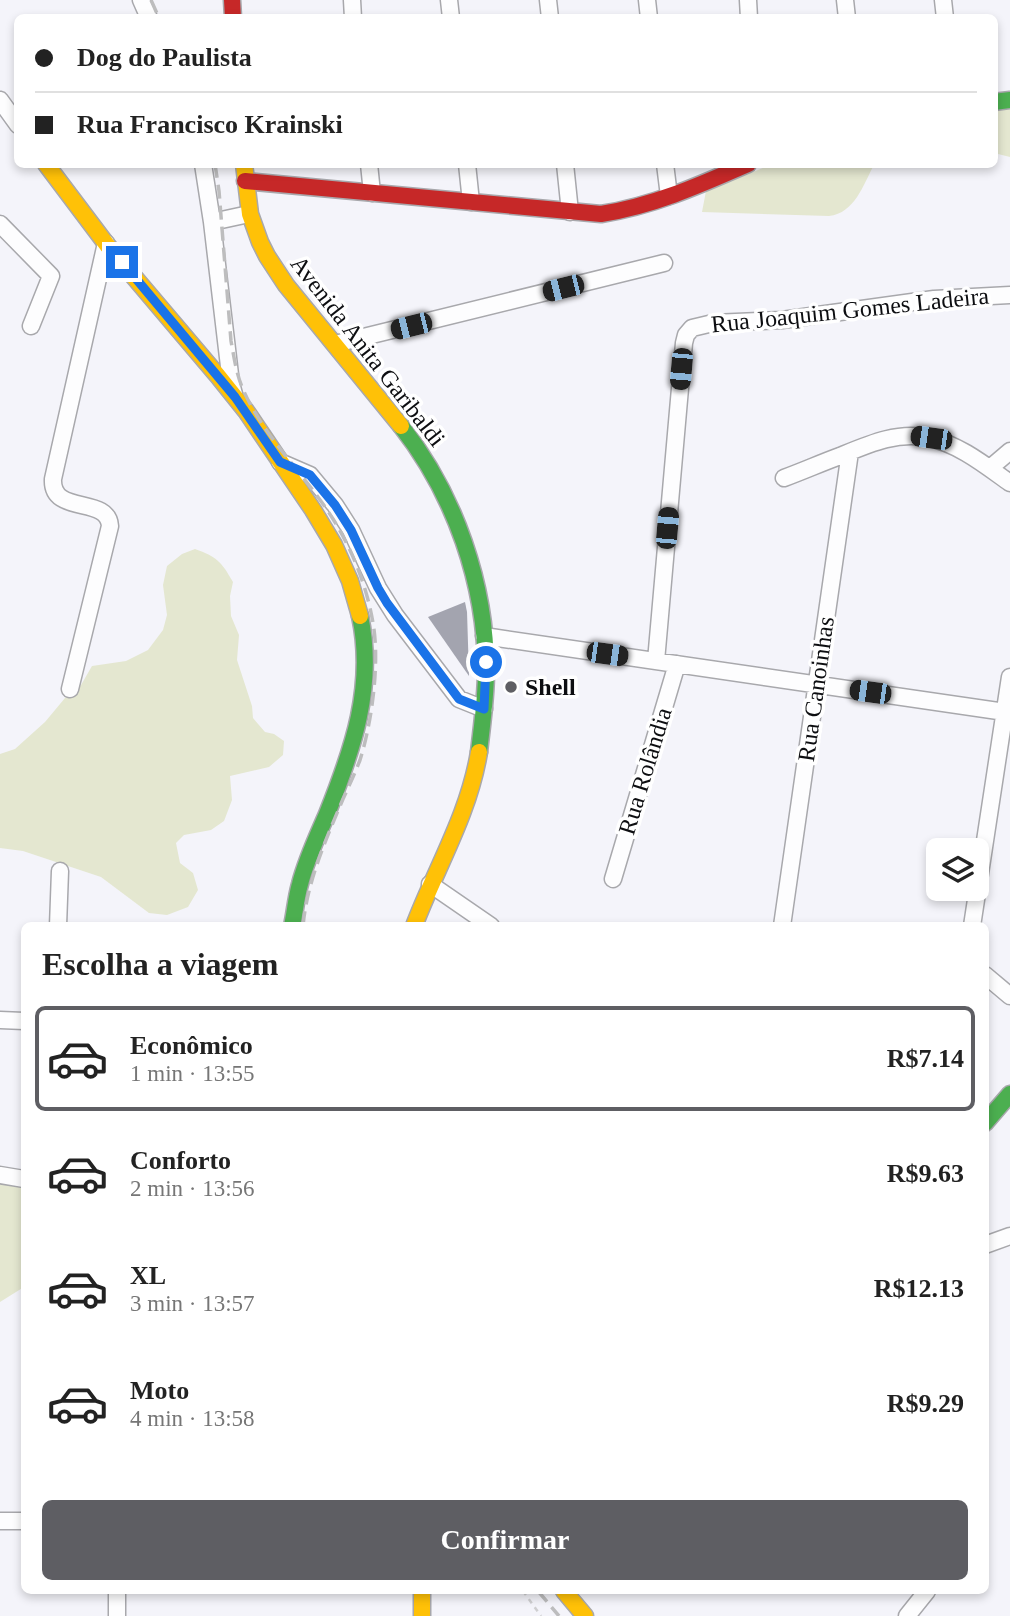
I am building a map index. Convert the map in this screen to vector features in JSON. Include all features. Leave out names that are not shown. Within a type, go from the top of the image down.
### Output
[{"type":"main road","points":[[49,168],[106,243],[235,397],[301,491],[327,532],[348,575],[361,622],[361,701],[353,748],[307,862],[293,922]]},
{"type":"main road","points":[[244,173],[372,193],[601,214],[637,208],[738,168]]},
{"type":"main road","name":"Avenida Anita Garibaldi","points":[[244,173],[249,214],[262,248],[273,267],[403,428],[428,464],[456,520],[477,588],[485,636],[486,662],[478,757],[467,801],[416,922]]},
{"type":"main road","points":[[989,1118],[1010,1094]]},
{"type":"main road","points":[[422,1594],[422,1616]]},
{"type":"main road","points":[[568,1594],[585,1616]]},
{"type":"street","points":[[0,100],[14,119]]},
{"type":"street","points":[[204,168],[235,397]]},
{"type":"street","points":[[369,168],[372,193]]},
{"type":"street","points":[[467,168],[471,202]]},
{"type":"street","points":[[565,168],[570,212]]},
{"type":"street","points":[[666,168],[669,196]]},
{"type":"street","points":[[212,222],[249,214]]},
{"type":"street","points":[[0,224],[51,276],[31,326]]},
{"type":"street","points":[[70,689],[110,519],[104,513],[61,499],[54,494],[52,488],[106,243]]},
{"type":"street","points":[[335,344],[664,262]]},
{"type":"street","name":"Rua Joaquim Gomes Ladeira","points":[[656,661],[684,343],[692,328],[713,323],[782,320],[934,299],[1010,295]]},
{"type":"street","points":[[784,478],[881,440],[915,436],[948,444],[1010,482]]},
{"type":"street","points":[[990,468],[1010,451]]},
{"type":"street","name":"Rua Canoinhas","points":[[783,922],[850,452]]},
{"type":"street","points":[[280,462],[310,475],[335,505],[395,615],[459,699],[484,709]]},
{"type":"street","points":[[485,636],[1005,712]]},
{"type":"street","name":"Rua Rolândia","points":[[613,879],[677,664]]},
{"type":"street","points":[[973,922],[1010,677]]},
{"type":"street","points":[[58,922],[60,871]]},
{"type":"street","points":[[430,884],[485,922]]},
{"type":"street","points":[[989,978],[1010,996]]},
{"type":"street","points":[[0,1020],[21,1021]]},
{"type":"street","points":[[0,1175],[21,1178]]},
{"type":"street","points":[[989,1244],[1010,1236]]},
{"type":"street","points":[[0,1521],[21,1521]]},
{"type":"street","points":[[117,1594],[117,1616]]},
{"type":"street","points":[[907,1616],[925,1594]]},
{"type":"path","points":[[525,1594],[541,1616]]},
{"type":"green space","points":[[1010,107],[1010,157],[998,154],[998,108]]},
{"type":"green space","points":[[763,168],[872,168],[852,204],[838,214],[829,216],[702,212],[706,191]]},
{"type":"green space","points":[[195,549],[218,561],[233,582],[230,596],[231,616],[239,635],[237,660],[252,706],[253,718],[265,732],[284,741],[283,755],[269,767],[230,776],[232,800],[224,821],[211,830],[184,835],[176,843],[180,863],[193,873],[198,890],[188,907],[167,915],[149,913],[101,877],[23,851],[0,848],[0,754],[15,749],[45,722],[65,698],[81,685],[92,666],[126,661],[148,650],[163,630],[167,615],[163,585],[167,566],[182,554]]},
{"type":"green space","points":[[0,1178],[21,1182],[21,1289],[0,1302]]},
{"type":"building","points":[[465,602],[467,612],[469,676],[428,617]]},
{"type":"railway","points":[[151,0],[157,14]]},
{"type":"railway","points":[[216,168],[231,341],[240,381],[261,422],[322,502],[346,543],[367,596],[375,639],[374,692],[364,745],[318,861],[304,922]]},
{"type":"railway","points":[[541,1594],[559,1616]]},
{"type":"traffic: fast","points":[[998,102],[1010,100]]},
{"type":"traffic: fast","points":[[401,426],[437,481],[452,511],[473,573],[485,638],[485,701],[479,752]]},
{"type":"traffic: fast","points":[[293,922],[302,875],[345,765],[359,717],[365,667],[360,616]]},
{"type":"traffic: fast","points":[[989,1118],[1010,1094]]},
{"type":"traffic: slow","points":[[49,168],[107,245],[246,411],[334,545],[350,581],[360,616]]},
{"type":"traffic: slow","points":[[244,168],[250,214],[267,256],[286,285],[401,426]]},
{"type":"traffic: slow","points":[[416,922],[460,819],[479,752]]},
{"type":"traffic: slow","points":[[422,1594],[422,1616]]},
{"type":"traffic: slow","points":[[567,1594],[585,1616]]},
{"type":"traffic: jam","points":[[232,0],[233,14]]},
{"type":"traffic: jam","points":[[245,181],[601,214],[658,200],[739,168]]},
{"type":"place","name":"Shell","points":[[511,687]]},
{"type":"route","points":[[122,262],[235,397],[280,462],[310,475],[335,505],[351,530],[387,603],[459,699],[484,709],[486,662]]}]
